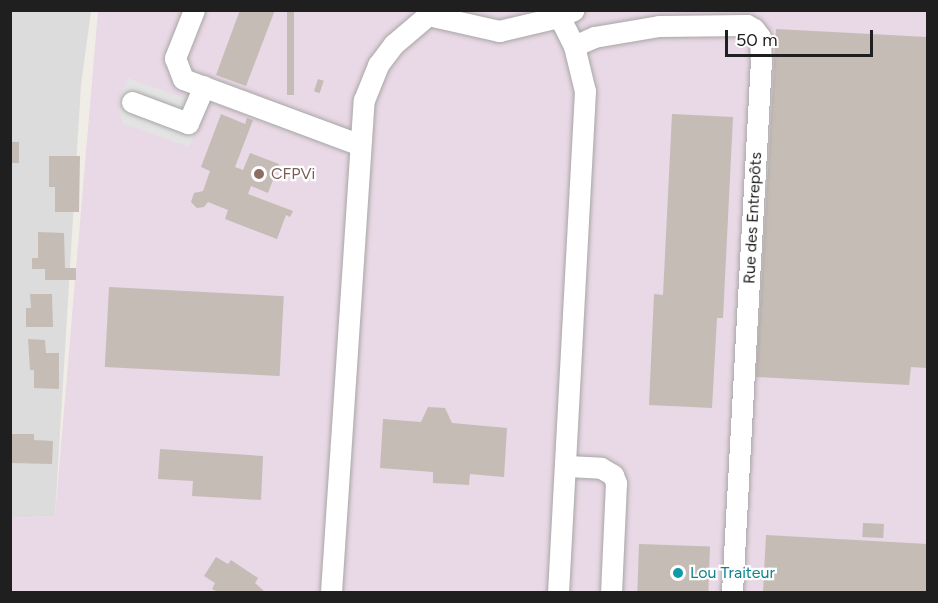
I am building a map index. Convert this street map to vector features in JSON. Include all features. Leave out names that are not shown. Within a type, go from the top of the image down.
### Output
[{"type":"street","points":[[194,10],[175,58],[183,79],[360,145]]},
{"type":"street","points":[[331,592],[364,100],[378,65],[394,44],[431,13],[500,30],[563,13],[585,91],[567,466],[558,592]]},
{"type":"street","name":"Rue des Entrepôts","points":[[574,46],[594,37],[659,26],[747,25],[754,28],[760,37],[761,60],[732,592]]},
{"type":"street","points":[[132,102],[188,123],[204,87]]},
{"type":"street","points":[[567,466],[601,468],[613,475],[616,483],[611,592]]},
{"type":"shaded area","points":[[10,11],[91,11],[81,85],[55,516],[11,518]]},
{"type":"shaded area","points":[[98,11],[927,11],[927,592],[11,592],[10,518],[55,516]]},
{"type":"shaded area","points":[[128,78],[207,106],[189,147],[122,123],[118,102]]},
{"type":"building","points":[[240,10],[275,10],[246,86],[216,75]]},
{"type":"building","points":[[287,10],[294,10],[294,95],[287,95]]},
{"type":"building","points":[[776,29],[927,37],[927,368],[911,367],[909,385],[756,377]]},
{"type":"building","points":[[318,79],[324,81],[320,93],[314,91]]},
{"type":"building","points":[[221,114],[245,124],[247,118],[253,120],[235,167],[243,170],[250,153],[279,164],[268,193],[251,186],[248,194],[293,211],[290,217],[286,215],[277,239],[225,219],[228,210],[208,202],[204,207],[197,208],[191,202],[194,193],[203,191],[210,171],[201,167]]},
{"type":"building","points":[[672,114],[733,117],[723,318],[717,318],[712,408],[649,405],[654,294],[663,295]]},
{"type":"building","points":[[10,142],[19,142],[19,163],[10,163]]},
{"type":"building","points":[[49,156],[80,156],[79,212],[55,212],[55,187],[49,187]]},
{"type":"building","points":[[38,232],[64,233],[65,268],[76,268],[76,280],[45,280],[45,269],[32,269],[32,258],[38,258]]},
{"type":"building","points":[[109,287],[284,296],[280,376],[105,367]]},
{"type":"building","points":[[30,294],[52,294],[53,327],[26,327],[26,308],[31,308]]},
{"type":"building","points":[[28,339],[45,340],[46,353],[59,353],[59,389],[34,388],[34,370],[30,370]]},
{"type":"building","points":[[428,407],[445,408],[452,423],[507,428],[504,477],[470,474],[469,485],[433,483],[433,472],[380,468],[383,419],[421,422]]},
{"type":"building","points":[[10,434],[34,434],[34,440],[53,441],[52,464],[10,463]]},
{"type":"building","points":[[160,449],[263,456],[261,500],[192,496],[193,481],[158,479]]},
{"type":"building","points":[[863,523],[884,524],[883,538],[862,537]]},
{"type":"building","points":[[766,535],[927,544],[927,592],[763,592]]},
{"type":"building","name":"Lou Traiteur","points":[[639,544],[710,546],[708,592],[637,592]]},
{"type":"building","points":[[216,557],[228,564],[231,560],[258,578],[255,583],[265,592],[218,592],[212,589],[215,583],[204,576]]},
{"type":"place","name":"CFPVi","points":[[259,174]]},
{"type":"place","name":"Lou Traiteur","points":[[678,573]]}]
